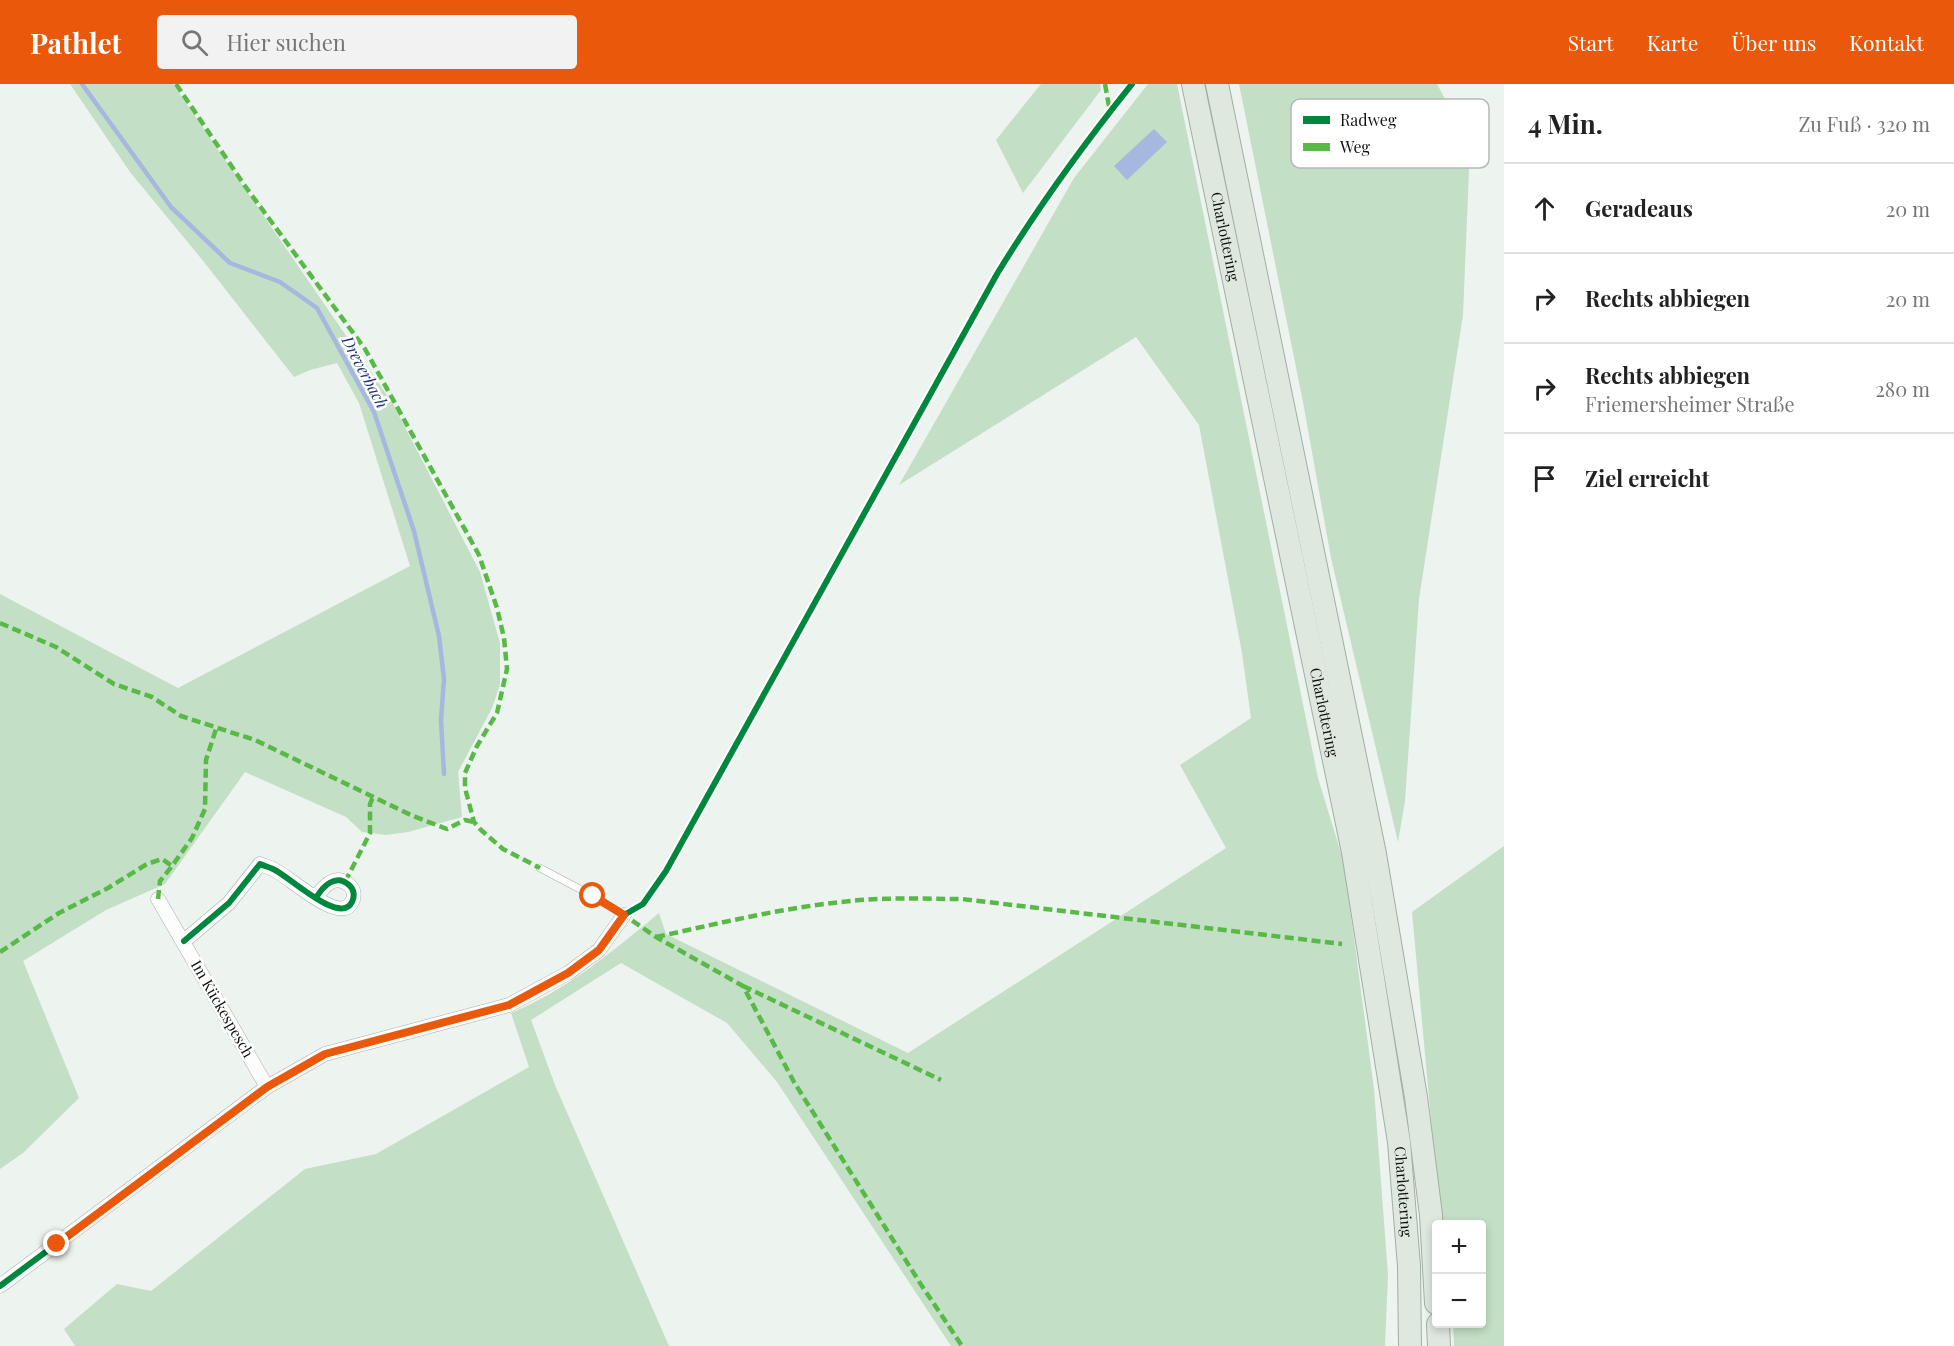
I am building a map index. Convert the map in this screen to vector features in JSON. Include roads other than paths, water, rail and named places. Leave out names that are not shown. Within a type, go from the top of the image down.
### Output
[{"type":"highway","name":"Charlottering","points":[[1193,84],[1353,852],[1399,1142],[1409,1266],[1410,1346]]},
{"type":"highway","name":"Charlottering","points":[[1217,84],[1375,854],[1416,1097],[1431,1215],[1435,1274]]},
{"type":"highway","points":[[1438,1328],[1439,1346]]},
{"type":"street","points":[[183,941],[229,903],[260,864],[273,868],[316,898]]},
{"type":"street","name":"Im Kückespesch","points":[[159,899],[267,1087]]},
{"type":"street","points":[[0,1286],[267,1087],[325,1054],[509,1005],[568,973],[599,950],[624,915]]},
{"type":"lane","points":[[540,868],[624,915]]},
{"type":"water","points":[[1154,129],[1167,142],[1127,180],[1114,166]]},
{"type":"waterway","name":"Dreverbach","points":[[82,84],[171,207],[230,263],[280,282],[317,308],[374,412],[414,531],[439,636],[444,679],[441,720],[444,774]]}]
